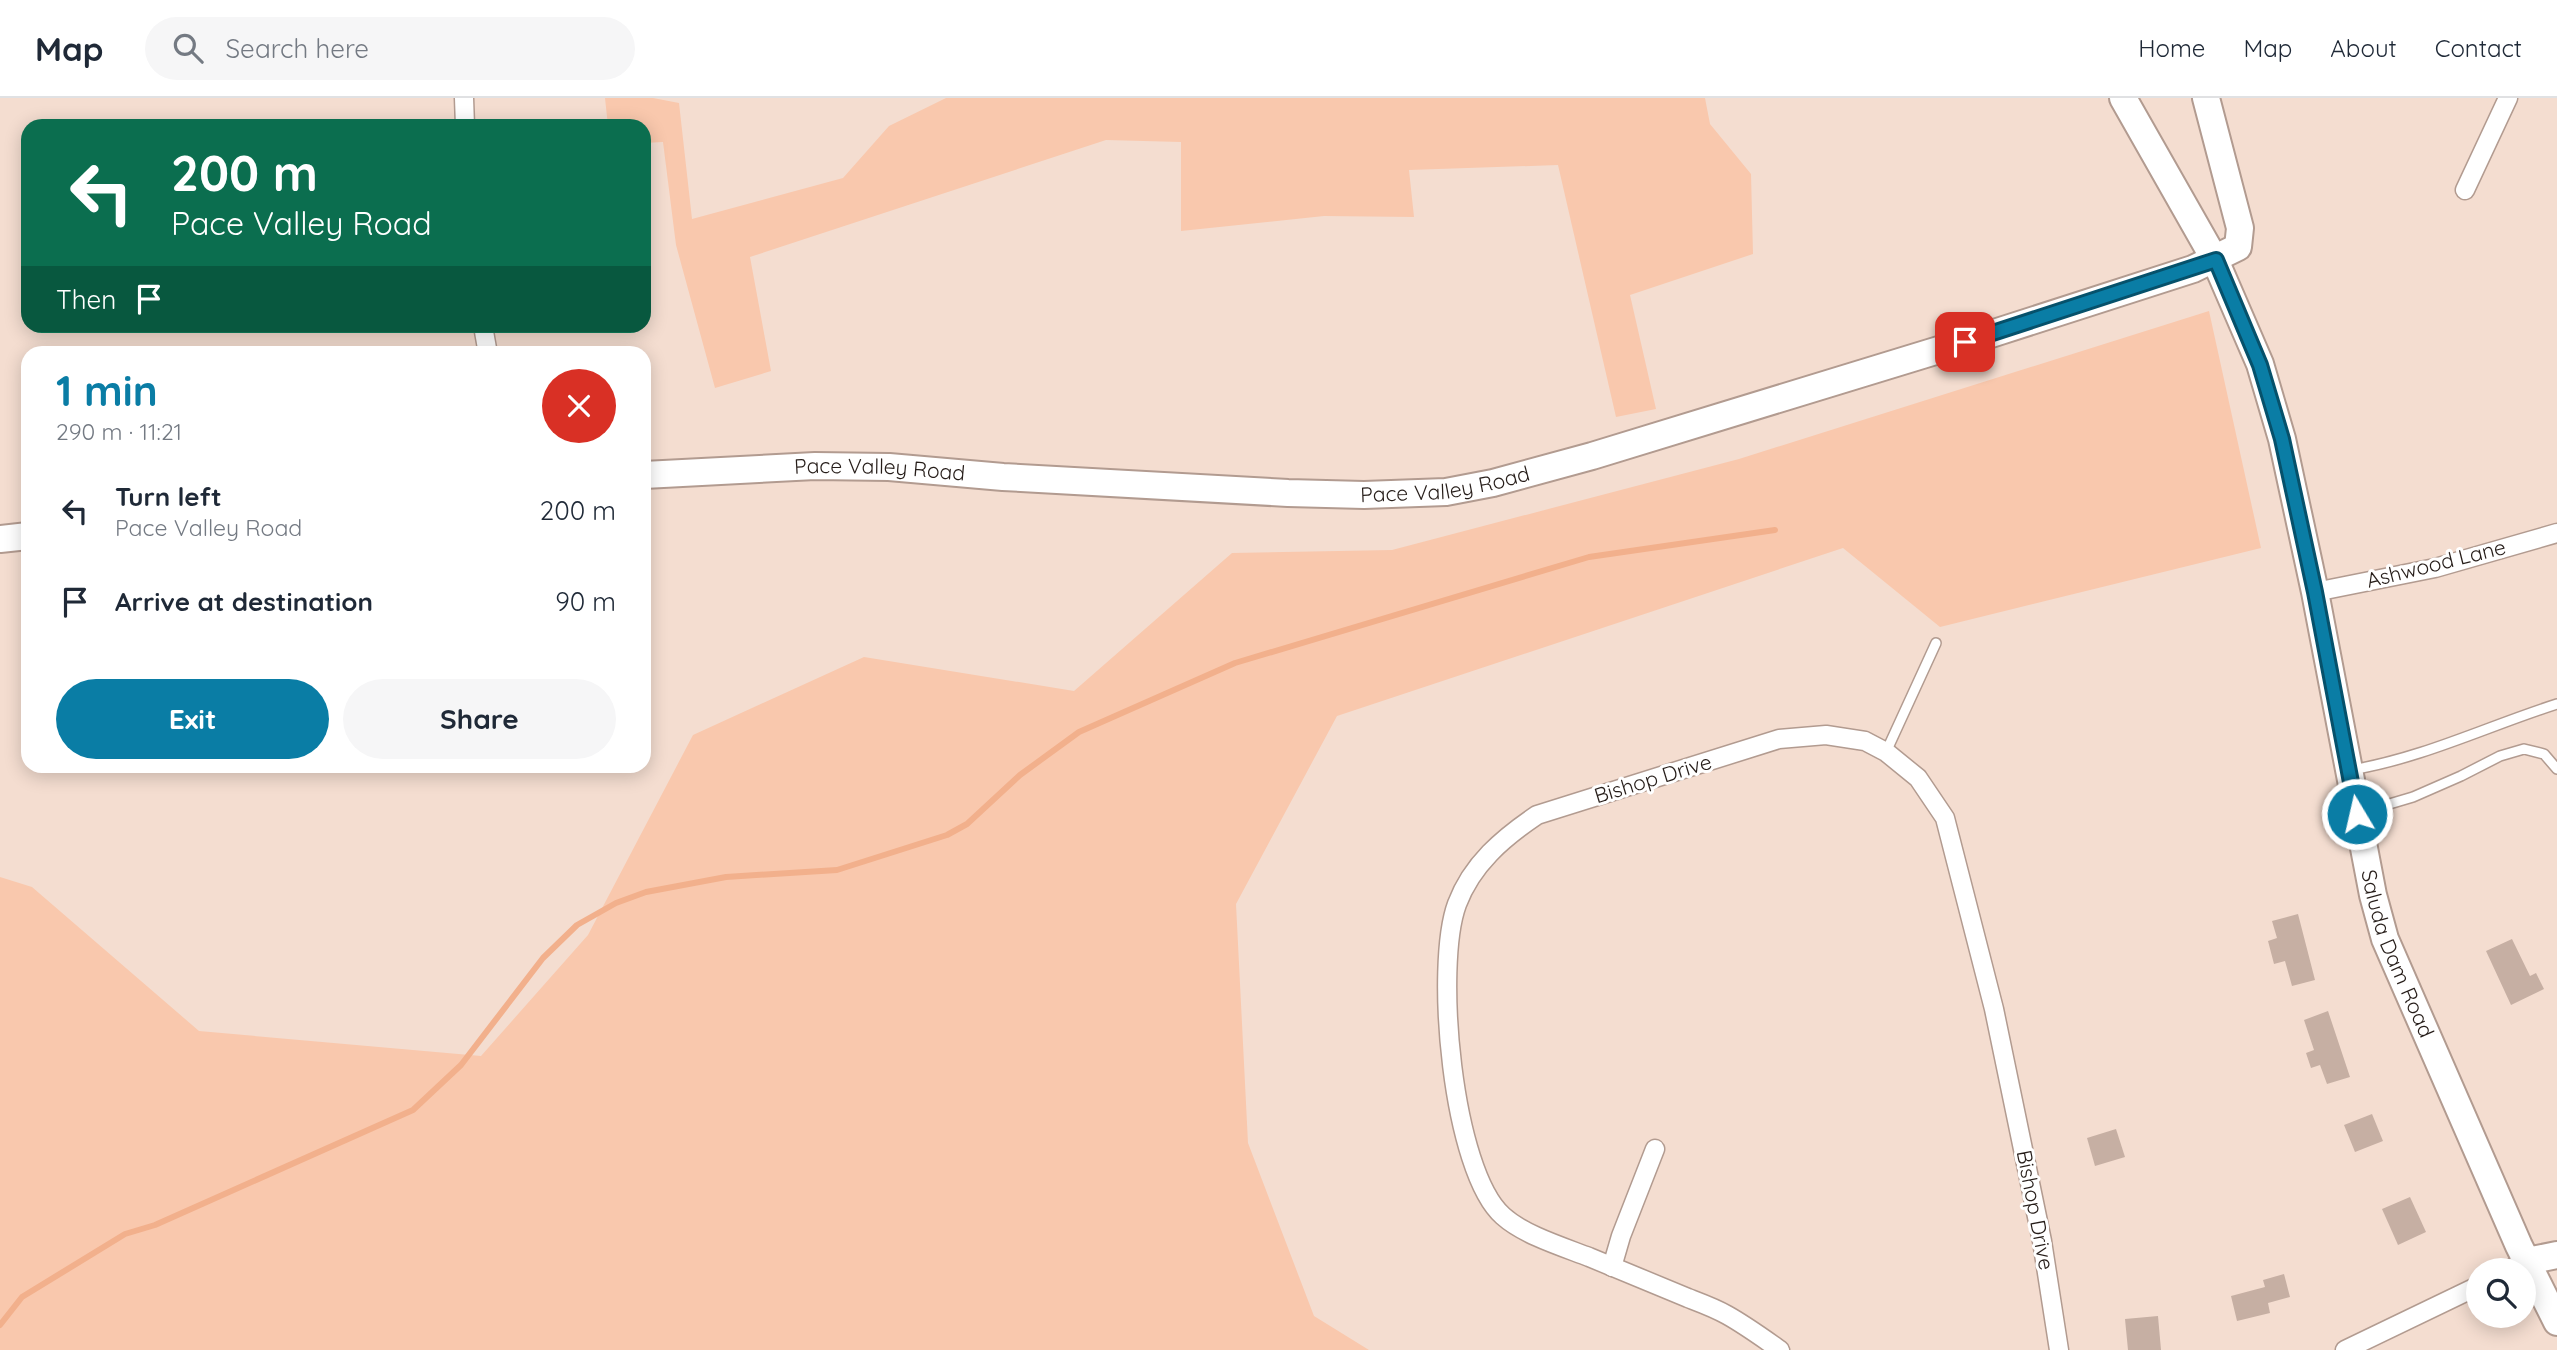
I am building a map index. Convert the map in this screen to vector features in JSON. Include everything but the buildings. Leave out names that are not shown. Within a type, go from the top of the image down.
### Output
[{"type":"street","points":[[464,98],[465,119]]},
{"type":"street","name":"Saluda Dam Road","points":[[2123,98],[2216,260],[2260,365],[2282,439],[2315,592],[2373,895],[2385,939],[2515,1258]]},
{"type":"street","points":[[2206,98],[2240,228],[2238,247],[2216,260]]},
{"type":"street","points":[[2465,190],[2508,98]]},
{"type":"street","name":"Pace Valley Road","points":[[651,475],[815,466],[889,467],[1003,477],[1288,494],[1446,492],[1493,483],[1592,456],[1991,334],[2216,260]]},
{"type":"street","name":"Ashwood Lane","points":[[2315,592],[2435,568],[2557,533]]},
{"type":"street","points":[[0,540],[21,537]]},
{"type":"street","name":"Bishop Drive","points":[[1780,1350],[1726,1314],[1545,1239],[1504,1217],[1489,1201],[1473,1168],[1460,1123],[1448,998],[1447,956],[1457,905],[1478,866],[1504,837],[1538,815],[1779,738],[1826,735],[1865,741],[1886,751],[1918,778],[1945,818],[1994,1009],[2042,1241],[2059,1350]]},
{"type":"street","points":[[1612,1267],[1621,1236],[1656,1149]]},
{"type":"street","points":[[2536,1261],[2557,1255]]},
{"type":"street","points":[[2345,1350],[2466,1292]]},
{"type":"street","name":"Saluda Dam Road","points":[[2536,1292],[2557,1322]]},
{"type":"lane","points":[[1886,751],[1936,643]]},
{"type":"lane","points":[[2350,770],[2381,765],[2431,750],[2557,704]]},
{"type":"lane","points":[[2357,814],[2413,797],[2500,756],[2524,749],[2544,754],[2557,769]]},
{"type":"shaded area","points":[[605,98],[653,98],[679,103],[692,219],[843,178],[889,126],[946,98],[1705,98],[1710,124],[1751,174],[1753,254],[1630,295],[1656,409],[1616,417],[1558,165],[1409,170],[1414,217],[1324,216],[1181,231],[1181,142],[1106,140],[750,257],[771,371],[715,388],[676,245],[663,142],[651,143],[651,119],[607,119]]},
{"type":"shaded area","points":[[2209,311],[2261,548],[1940,627],[1843,548],[1337,716],[1236,904],[1248,1143],[1314,1316],[1369,1350],[0,1350],[0,877],[32,887],[199,1031],[481,1056],[588,935],[693,735],[864,657],[1074,691],[1232,553],[1392,550],[1739,459]]},
{"type":"waterway","points":[[0,1325],[22,1297],[125,1234],[155,1225],[413,1110],[461,1065],[543,958],[577,925],[616,903],[646,892],[726,877],[837,870],[947,835],[967,824],[1020,775],[1079,732],[1235,663],[1589,557],[1775,530]]},
{"type":"route","points":[[1965,342],[2216,260],[2260,365],[2282,439],[2315,592],[2357,814]]}]
